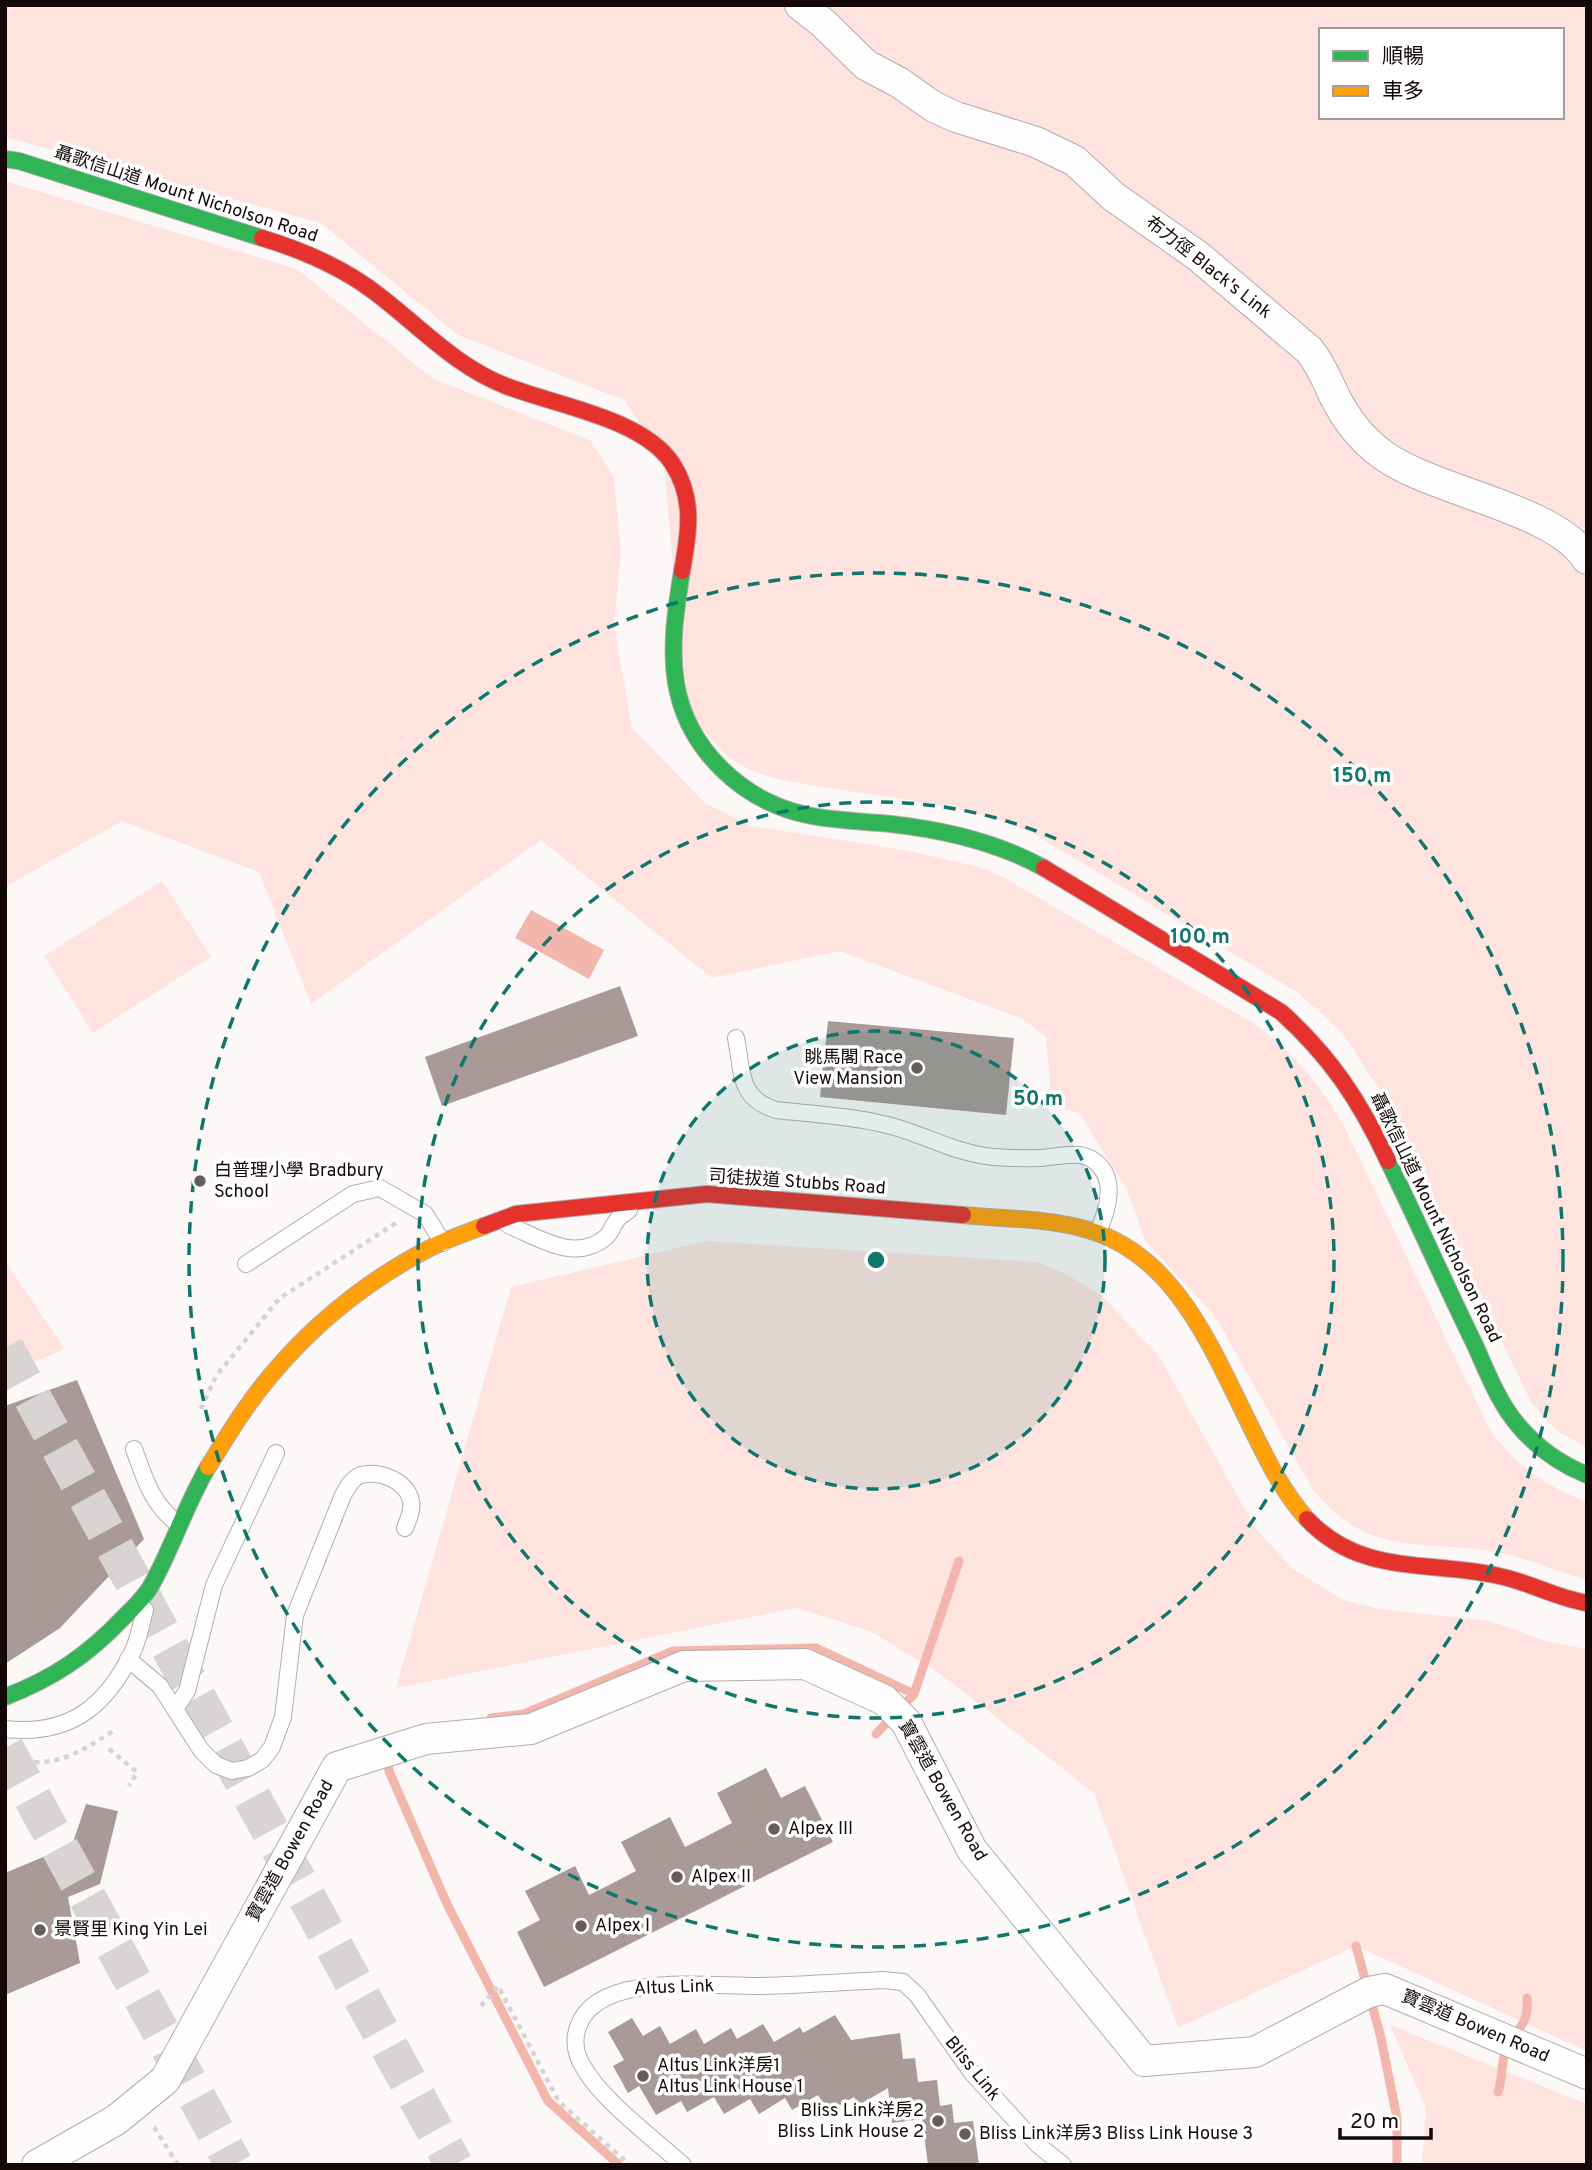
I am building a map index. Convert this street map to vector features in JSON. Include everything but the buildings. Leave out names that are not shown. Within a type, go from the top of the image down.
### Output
[{"type":"street","name":"布力徑 Black's Link","points":[[800,5],[823,23],[866,65],[900,83],[934,107],[956,117],[1020,136],[1064,154],[1086,170],[1114,197],[1189,249],[1309,350],[1352,425],[1380,453],[1410,470],[1540,523],[1575,543],[1587,559]]},
{"type":"street","name":"聶歌信山道 Mount Nicholson Road","points":[[5,159],[19,161],[297,249],[344,270],[376,292],[480,375],[629,428],[663,450],[680,473],[689,499],[690,513],[688,541],[673,626],[673,668],[685,714],[709,755],[746,790],[762,801],[787,811],[829,820],[889,824],[947,833],[1007,850],[1281,1012],[1325,1053],[1364,1112],[1510,1415],[1521,1432],[1559,1462],[1587,1475]]},
{"type":"street","name":"司徒拔道 Stubbs Road","points":[[5,1697],[38,1684],[72,1664],[101,1641],[151,1587],[200,1481],[240,1416],[271,1375],[305,1338],[379,1279],[443,1242],[516,1214],[707,1194],[1056,1223],[1098,1232],[1137,1251],[1176,1291],[1199,1328],[1280,1482],[1307,1519],[1322,1534],[1361,1557],[1387,1564],[1502,1576],[1559,1597],[1587,1603]]},
{"type":"street","name":"寶雲道 Bowen Road","points":[[37,2165],[105,2127],[165,2080],[337,1768],[426,1739],[531,1729],[684,1666],[805,1664],[884,1700],[906,1722],[972,1850],[1144,2061],[1255,2052],[1369,1992],[1385,1989],[1574,2069]]},
{"type":"lane","points":[[736,1038],[747,1090],[752,1099],[776,1110],[887,1125],[941,1145],[991,1157],[1041,1158],[1081,1155],[1090,1158],[1105,1173],[1108,1184],[1107,1211],[1098,1232]]},
{"type":"lane","points":[[246,1264],[353,1194],[380,1188],[425,1214],[443,1242]]},
{"type":"lane","points":[[495,1222],[522,1231],[550,1245],[565,1248],[590,1247],[607,1238],[616,1220],[642,1199]]},
{"type":"lane","points":[[134,1449],[148,1488],[163,1513],[179,1525]]},
{"type":"lane","points":[[175,1709],[187,1691],[214,1585],[276,1453]]},
{"type":"lane","points":[[128,1659],[160,1686],[201,1750],[216,1765],[232,1770],[248,1768],[262,1760],[272,1747],[282,1717],[295,1615],[343,1495],[352,1480],[361,1475],[382,1475],[404,1487],[411,1500],[405,1528]]},
{"type":"lane","points":[[5,1729],[28,1732],[54,1728],[88,1711],[112,1687],[134,1650],[151,1587]]},
{"type":"lane","name":"Altus Link","points":[[683,2165],[601,2092],[583,2067],[576,2043],[577,2031],[587,2011],[597,2003],[643,1986],[758,1986],[883,1980]]},
{"type":"lane","name":"Bliss Link","points":[[883,1980],[903,1982],[917,1995],[972,2073],[1038,2145],[1063,2165]]},
{"type":"path","points":[[5,1757],[25,1763],[64,1759],[91,1746],[113,1731]]},
{"type":"path","points":[[109,1749],[137,1772],[129,1786]]},
{"type":"path","points":[[481,2006],[498,1986],[559,2102],[630,2165]]},
{"type":"path","points":[[139,2103],[178,2165]]},
{"type":"shaded area","points":[[5,5],[1587,5],[1587,1448],[1556,1430],[1531,1402],[1386,1100],[1345,1037],[1329,1020],[1297,992],[1034,834],[964,811],[776,779],[751,770],[732,759],[679,704],[672,553],[663,459],[624,400],[458,335],[321,223],[5,137]]},
{"type":"shaded area","points":[[5,181],[297,269],[432,378],[591,441],[614,477],[621,553],[614,625],[632,728],[706,804],[752,826],[904,850],[998,874],[1251,1022],[1279,1043],[1314,1080],[1343,1124],[1489,1428],[1509,1453],[1532,1473],[1587,1502],[1587,1580],[1505,1554],[1402,1543],[1379,1537],[1357,1528],[1335,1513],[1313,1490],[1215,1316],[1146,1242],[1126,1188],[1079,1113],[1052,1106],[1046,1037],[1023,1019],[840,951],[712,978],[541,840],[311,1004],[259,872],[122,821],[5,887]]},
{"type":"shaded area","points":[[162,881],[211,957],[93,1033],[44,956]]},
{"type":"shaded area","points":[[531,910],[604,950],[589,979],[515,938]]},
{"type":"shaded area","points":[[707,1241],[1037,1262],[1066,1274],[1102,1296],[1159,1356],[1256,1529],[1293,1569],[1344,1600],[1379,1609],[1490,1621],[1546,1641],[1587,1649],[1587,2051],[1356,1946],[1178,2028],[1094,1793],[939,1673],[870,1631],[796,1608],[396,1688],[511,1287]]},
{"type":"shaded area","points":[[5,1261],[65,1349],[5,1374]]},
{"type":"shaded area","points":[[1390,2025],[1587,2104],[1587,2165],[1422,2165],[1426,2108]]},
{"type":"waterway","points":[[876,1734],[914,1694],[959,1561]]},
{"type":"waterway","points":[[491,1718],[524,1714],[673,1651],[816,1648],[914,1694]]},
{"type":"waterway","points":[[387,1757],[389,1771],[447,1904],[548,2101],[619,2165]]},
{"type":"waterway","points":[[1356,1946],[1381,2038],[1397,2118],[1397,2165]]},
{"type":"waterway","points":[[1498,2092],[1505,2053],[1526,2016],[1527,1998]]},
{"type":"tunnel","points":[[5,1348],[454,2165]]},
{"type":"tunnel","points":[[5,1748],[234,2165]]},
{"type":"traffic: fast","points":[[5,159],[19,161],[262,238]]},
{"type":"traffic: fast","points":[[682,571],[674,641],[676,683],[682,707],[705,750],[740,784],[761,798],[807,815],[951,834],[989,844],[1044,868]]},
{"type":"traffic: fast","points":[[1388,1161],[1505,1407],[1525,1433],[1541,1448],[1587,1475]]},
{"type":"traffic: fast","points":[[5,1697],[39,1682],[69,1664],[111,1631],[140,1601],[160,1570],[208,1467]]},
{"type":"traffic: slow","points":[[963,1215],[1070,1225],[1115,1241],[1141,1257],[1164,1278],[1201,1329],[1272,1468],[1307,1519]]},
{"type":"traffic: slow","points":[[208,1467],[263,1385],[325,1320],[365,1288],[408,1260],[443,1242],[484,1226]]},
{"type":"traffic: jam","points":[[262,238],[309,255],[353,277],[455,358],[488,378],[619,424],[658,448],[672,463],[679,476],[687,503],[687,543],[682,571]]},
{"type":"traffic: jam","points":[[1044,868],[1281,1012],[1314,1045],[1342,1080],[1388,1161]]},
{"type":"traffic: jam","points":[[484,1226],[516,1214],[707,1194],[963,1215]]},
{"type":"traffic: jam","points":[[1307,1519],[1328,1537],[1350,1550],[1373,1558],[1499,1576],[1587,1603]]},
{"type":"place","name":"眺馬閣 Race View Mansion","points":[[917,1068]]},
{"type":"place","name":"白普理小學 Bradbury School","points":[[200,1181]]},
{"type":"place","name":"Alpex III","points":[[774,1829]]},
{"type":"place","name":"Alpex II","points":[[677,1877]]},
{"type":"place","name":"Alpex I","points":[[581,1926]]},
{"type":"place","name":"景賢里 King Yin Lei","points":[[40,1930]]},
{"type":"place","name":"Altus Link洋房1 Altus Link House 1","points":[[643,2076]]},
{"type":"place","name":"Bliss Link洋房2 Bliss Link House 2","points":[[938,2121]]},
{"type":"place","name":"Bliss Link洋房3 Bliss Link House 3","points":[[965,2134]]}]
